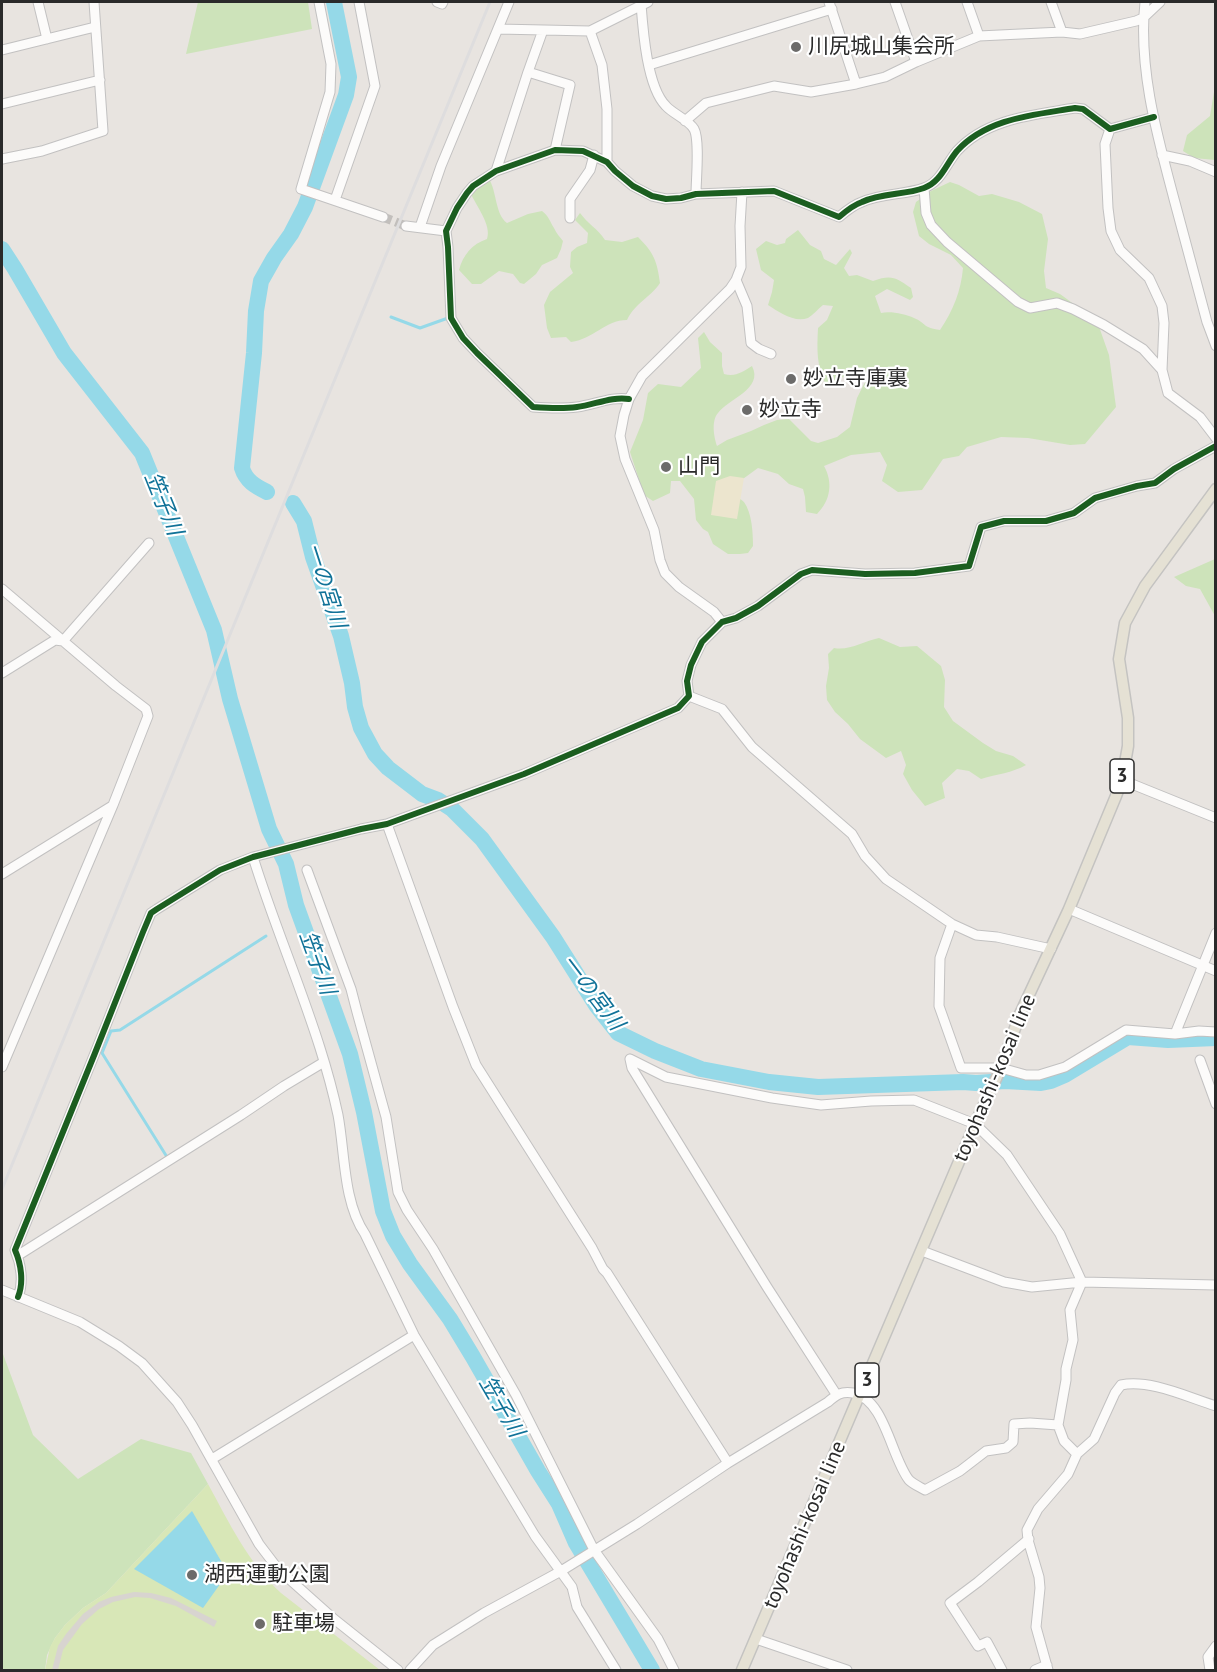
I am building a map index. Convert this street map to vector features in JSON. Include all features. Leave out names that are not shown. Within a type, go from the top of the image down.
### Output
[{"type":"main road","name":"toyohashi-kosai line","points":[[742,1671],[1001,1068],[1020,1014],[1052,949],[1122,780],[1128,746],[1128,718],[1119,659],[1125,622],[1145,586],[1215,489]]},
{"type":"street","points":[[38,2],[47,39]]},
{"type":"street","points":[[2,159],[42,151],[103,131],[94,2]]},
{"type":"street","points":[[319,2],[331,64],[330,92],[301,189],[383,217]]},
{"type":"street","points":[[335,200],[375,86],[358,2]]},
{"type":"street","points":[[437,2],[442,4],[443,2]]},
{"type":"street","points":[[420,227],[441,166],[510,2]]},
{"type":"street","points":[[895,2],[916,62]]},
{"type":"street","points":[[967,2],[979,36]]},
{"type":"street","points":[[1051,2],[1062,32]]},
{"type":"street","points":[[1145,2],[1144,59],[1149,94],[1162,155],[1215,346]]},
{"type":"street","points":[[685,121],[706,103],[774,86],[811,92],[885,77],[979,36],[1062,32],[1080,34],[1136,21],[1143,18],[1160,2]]},
{"type":"street","points":[[498,29],[590,31],[645,3]]},
{"type":"street","points":[[645,3],[642,24],[651,80],[658,97],[666,107],[694,129],[696,194]]},
{"type":"street","points":[[649,65],[830,5],[856,84]]},
{"type":"street","points":[[2,50],[95,27]]},
{"type":"street","points":[[496,171],[543,30]]},
{"type":"street","points":[[590,31],[602,65],[607,109],[607,162]]},
{"type":"street","points":[[528,72],[570,85],[555,150]]},
{"type":"street","points":[[2,104],[100,80]]},
{"type":"street","points":[[629,399],[577,407],[533,407],[463,338],[451,318],[446,231],[457,208],[473,186],[496,171],[555,150],[583,151],[607,162],[633,186],[652,196],[666,199],[696,194],[774,190],[839,217],[863,201],[924,188],[936,182],[958,150],[987,129],[1002,122],[1075,108],[1083,109],[1110,129]]},
{"type":"street","points":[[1110,129],[1154,117]]},
{"type":"street","points":[[1110,129],[1105,144],[1111,231],[1120,250],[1149,278],[1162,306],[1164,322],[1162,370],[1168,393],[1200,417],[1215,438]]},
{"type":"street","points":[[570,218],[570,199],[590,170],[594,155]]},
{"type":"street","points":[[1162,155],[1190,161],[1215,172]]},
{"type":"street","points":[[924,188],[926,213],[931,225],[947,242],[1018,302],[1030,308],[1056,303],[1073,309],[1143,348],[1162,370]]},
{"type":"street","points":[[722,622],[714,612],[678,587],[665,573],[654,530],[621,447],[620,436],[629,399],[642,376],[730,289],[736,280],[741,267],[742,192]]},
{"type":"street","points":[[406,226],[446,231]]},
{"type":"street","points":[[736,280],[747,306],[751,343],[771,354]]},
{"type":"street","points":[[689,696],[687,681],[691,665],[702,642],[722,622],[736,618],[758,606],[801,574],[812,570],[865,574],[915,573],[969,566],[981,527],[1004,521],[1046,521],[1074,513],[1095,498],[1126,488],[1155,483],[1174,469],[1215,446]]},
{"type":"street","points":[[63,641],[149,543]]},
{"type":"street","points":[[2,589],[146,709],[148,716],[113,805],[2,1067]]},
{"type":"street","points":[[2,673],[55,640],[63,641]]},
{"type":"street","points":[[18,1297],[21,1289],[21,1274],[15,1250],[151,913],[220,870],[253,857],[387,824],[441,805],[524,774],[678,708],[689,696]]},
{"type":"street","points":[[689,696],[723,709],[752,747],[852,834],[865,856],[886,879],[952,924],[976,935],[997,937],[1052,949]]},
{"type":"street","points":[[1122,780],[1215,818]]},
{"type":"street","points":[[2,874],[113,805]]},
{"type":"street","points":[[387,824],[476,1065],[603,1269],[728,1463]]},
{"type":"street","points":[[253,857],[324,1062],[338,1115],[353,1210],[414,1335],[535,1536],[563,1569],[572,1587],[577,1607],[616,1671]]},
{"type":"street","points":[[307,870],[351,989],[386,1117],[398,1192],[516,1395],[594,1550],[658,1639],[674,1671]]},
{"type":"street","points":[[1069,909],[1215,971]]},
{"type":"street","points":[[952,924],[940,958],[939,1006],[961,1068],[1001,1068],[1039,1076],[1065,1067],[1126,1030],[1175,1034],[1215,1032]]},
{"type":"street","points":[[1175,1034],[1215,933]]},
{"type":"street","points":[[836,1394],[761,1278],[632,1068],[630,1059],[666,1077],[772,1098],[821,1105],[914,1100],[975,1124],[1007,1155],[1060,1234],[1082,1282],[1070,1310],[1073,1340],[1066,1369],[1058,1425],[1064,1441],[1077,1454]]},
{"type":"street","points":[[1200,1060],[1215,1104]]},
{"type":"street","points":[[17,1256],[324,1062]]},
{"type":"street","points":[[922,1251],[1004,1282],[1032,1287],[1082,1282],[1215,1285]]},
{"type":"street","points":[[2,1290],[80,1322],[142,1363],[177,1402],[201,1438],[259,1544],[278,1569],[334,1619],[398,1671]]},
{"type":"street","points":[[212,1459],[414,1335]]},
{"type":"street","points":[[1035,1671],[1048,1668],[1036,1627],[1039,1577],[1027,1530],[1038,1509],[1068,1474],[1077,1454],[1094,1439],[1115,1393],[1121,1385],[1133,1382],[1177,1393],[1215,1406]]},
{"type":"street","points":[[410,1671],[433,1645],[637,1524],[728,1463],[828,1402],[836,1394],[848,1392],[861,1395],[868,1400],[888,1433],[892,1448],[910,1481],[925,1490],[960,1471],[986,1450],[1006,1448],[1013,1442],[1014,1424],[1058,1425]]},
{"type":"street","points":[[1002,1671],[987,1642],[978,1646],[950,1603],[1029,1539]]},
{"type":"street","points":[[756,1639],[847,1671]]},
{"type":"street","points":[[1210,1671],[1208,1657],[1215,1646]]},
{"type":"green space","points":[[198,2],[308,2],[312,29],[186,54]]},
{"type":"green space","points":[[1215,86],[1215,160],[1194,158],[1183,151],[1187,135],[1210,116]]},
{"type":"green space","points":[[489,179],[500,214],[507,223],[542,211],[563,241],[557,258],[542,265],[536,274],[524,284],[520,283],[513,274],[499,271],[481,284],[472,284],[459,270],[469,251],[487,239],[485,222],[470,192]]},
{"type":"green space","points":[[950,182],[979,196],[992,194],[1019,202],[1042,214],[1048,239],[1044,271],[1046,288],[1060,294],[1097,321],[1109,355],[1116,407],[1085,444],[1070,445],[1028,438],[1001,437],[967,447],[959,456],[943,459],[922,490],[898,492],[882,481],[887,465],[880,452],[851,455],[824,466],[829,478],[829,491],[822,509],[817,514],[806,512],[803,489],[789,484],[778,474],[758,468],[736,484],[732,494],[744,502],[752,523],[753,546],[748,553],[740,554],[728,554],[713,544],[708,532],[696,520],[694,499],[680,481],[671,481],[670,493],[653,501],[644,495],[630,452],[643,420],[648,393],[658,384],[681,387],[701,368],[698,338],[704,332],[710,342],[722,353],[724,374],[742,372],[752,366],[754,374],[749,387],[716,416],[714,429],[717,446],[777,420],[789,419],[811,441],[818,443],[837,437],[850,427],[857,398],[872,375],[869,371],[856,371],[827,386],[819,365],[818,328],[827,320],[833,306],[823,305],[810,317],[797,319],[768,305],[774,280],[761,270],[756,249],[766,241],[777,245],[785,243],[786,239],[798,230],[810,245],[821,251],[824,259],[836,265],[850,249],[852,253],[844,268],[849,276],[857,275],[873,281],[894,278],[911,288],[913,297],[910,300],[887,289],[875,296],[881,313],[906,315],[927,327],[940,330],[956,300],[963,268],[951,255],[919,236],[913,212],[916,202],[931,191]]},
{"type":"green space","points":[[580,213],[605,240],[622,242],[638,237],[654,258],[660,283],[634,309],[627,320],[612,323],[571,342],[566,337],[551,338],[547,328],[544,305],[550,292],[573,273],[570,267],[571,252],[587,243],[588,233],[575,220]]},
{"type":"green space","points":[[1215,559],[1215,616],[1200,589],[1186,586],[1174,577]]},
{"type":"green space","points":[[879,638],[900,647],[917,646],[941,666],[945,680],[944,707],[953,721],[996,751],[1013,756],[1026,765],[1010,772],[981,779],[969,771],[957,769],[942,783],[945,798],[925,806],[903,774],[906,765],[901,751],[886,758],[860,739],[827,700],[828,654],[834,648],[851,647]]},
{"type":"green space","points":[[3,1354],[33,1435],[78,1479],[141,1439],[191,1453],[208,1484],[106,1593],[83,1608],[65,1625],[55,1638],[47,1655],[45,1670],[2,1670]]},
{"type":"green space","name":"湖西運動公園","points":[[208,1484],[240,1542],[269,1581],[281,1593],[380,1670],[45,1670],[50,1647],[65,1625],[83,1608],[106,1593]]},
{"type":"sand","points":[[730,476],[744,478],[737,519],[711,515],[716,481]]},
{"type":"shaded area","points":[[134,1592],[171,1598],[217,1621],[214,1627],[176,1606],[150,1598],[135,1597],[113,1602],[99,1609],[82,1624],[63,1650],[58,1670],[52,1670],[58,1646],[83,1614],[99,1602]]},
{"type":"water","points":[[192,1511],[228,1573],[203,1608],[134,1569]]},
{"type":"waterway","name":"一の宮川","points":[[267,492],[252,483],[242,468],[256,311],[261,281],[305,207],[346,95],[349,77],[334,2]]},
{"type":"waterway","name":"笠子川","points":[[2,249],[64,353],[142,453],[214,630],[230,699],[269,829],[286,864],[296,905],[350,1054],[383,1211],[393,1236],[473,1357],[559,1504],[576,1543],[652,1670]]},
{"type":"waterway","points":[[391,317],[420,328],[448,318]]},
{"type":"waterway","name":"一の宮川","points":[[293,503],[304,521],[313,557],[341,636],[361,728],[375,754],[388,768],[422,794],[452,809],[482,839],[553,937],[596,1005],[618,1033],[701,1069],[769,1082],[818,1087],[1005,1081],[1041,1083],[1065,1075],[1128,1037],[1168,1040],[1216,1038]]},
{"type":"waterway","points":[[167,1157],[102,1053],[111,1031],[120,1030],[266,936]]},
{"type":"tunnel","points":[[383,217],[406,226]]},
{"type":"railway","points":[[2,1189],[490,2]]},
{"type":"cycle path","points":[[629,399],[603,401],[571,408],[533,407],[463,338],[451,318],[446,231],[457,208],[473,186],[496,171],[555,150],[583,151],[607,162],[633,186],[652,196],[666,199],[696,194],[774,191],[839,217],[853,206],[869,199],[917,190],[930,185],[939,177],[957,151],[969,140],[982,131],[1012,120],[1075,108],[1083,109],[1110,129],[1154,117]]},
{"type":"cycle path","points":[[18,1297],[21,1273],[15,1250],[151,913],[220,870],[253,857],[387,824],[524,774],[678,708],[689,696],[687,681],[691,665],[702,642],[722,622],[736,618],[758,606],[801,574],[812,570],[865,574],[915,573],[969,566],[981,527],[1004,521],[1046,521],[1074,513],[1095,498],[1155,483],[1174,469],[1216,446]]},
{"type":"place","name":"川尻城山集会所","points":[[796,47]]},
{"type":"place","name":"妙立寺庫裏","points":[[791,379]]},
{"type":"place","name":"妙立寺","points":[[747,410]]},
{"type":"place","name":"山門","points":[[666,467]]},
{"type":"place","name":"湖西運動公園","points":[[192,1575]]},
{"type":"place","name":"駐車場","points":[[260,1624]]}]
